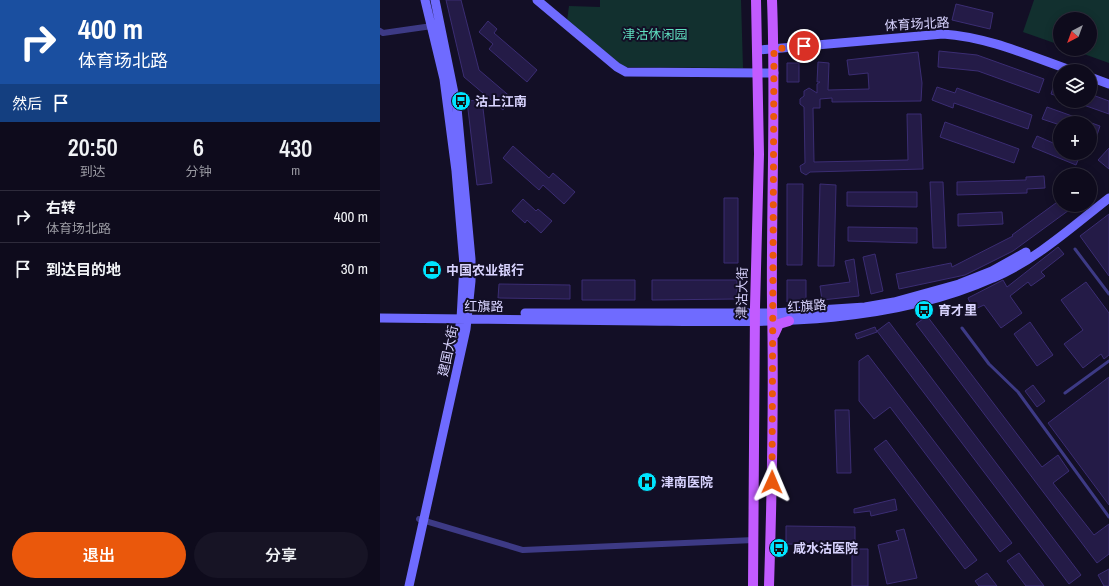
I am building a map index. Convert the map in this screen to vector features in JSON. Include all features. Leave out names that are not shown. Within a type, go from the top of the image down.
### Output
[{"type":"main road","name":"建国大街","points":[[425,0],[444,79],[456,171],[464,265],[464,316]]},
{"type":"main road","name":"建国大街","points":[[409,586],[442,414],[464,316],[471,258],[458,123],[449,67],[435,0]]},
{"type":"main road","points":[[537,0],[617,67],[626,72],[774,73]]},
{"type":"main road","name":"津沽大街","points":[[753,586],[754,340],[759,154],[759,74],[756,0]]},
{"type":"main road","points":[[769,586],[772,452],[771,318],[774,73],[772,0]]},
{"type":"main road","name":"体育场北路","points":[[774,52],[943,34],[966,35],[993,42],[1054,64]]},
{"type":"main road","name":"体育场北路","points":[[758,53],[946,39],[969,41],[988,46],[1053,69]]},
{"type":"main road","points":[[1097,80],[1109,84]]},
{"type":"main road","points":[[1097,85],[1109,89]]},
{"type":"main road","name":"红旗路","points":[[789,317],[894,302],[973,279],[1018,258],[1064,226],[1109,191]]},
{"type":"main road","name":"红旗路","points":[[380,318],[464,316],[771,318],[840,317],[880,312],[968,289],[995,277],[1015,267],[1066,232],[1109,198]]},
{"type":"main road","name":"红旗路","points":[[380,313],[464,316]]},
{"type":"main road","points":[[772,341],[778,326],[789,317]]},
{"type":"main road","points":[[754,340],[771,318]]},
{"type":"main road","name":"建国大街","points":[[405,586],[421,519]]},
{"type":"street","points":[[380,31],[383,33],[432,26]]},
{"type":"street","points":[[421,519],[523,550],[754,540]]},
{"type":"lane","points":[[1075,249],[1109,294]]},
{"type":"lane","points":[[962,328],[989,364],[1018,392],[1109,517]]},
{"type":"lane","points":[[1066,393],[1109,361]]},
{"type":"green space","name":"津沽休闲园","points":[[600,0],[741,0],[743,68],[624,67],[567,21],[569,6],[600,7]]},
{"type":"green space","points":[[1034,0],[1109,0],[1109,63],[1090,56],[1097,56],[1097,12],[1053,12],[1053,43],[1023,32]]},
{"type":"building","points":[[446,0],[461,0],[479,70],[513,99],[503,110],[464,77]]},
{"type":"building","points":[[956,4],[993,13],[990,29],[952,20]]},
{"type":"building","points":[[488,21],[497,29],[494,33],[537,70],[527,82],[489,49],[493,44],[479,32]]},
{"type":"building","points":[[939,51],[977,55],[1044,79],[1039,93],[978,71],[938,67]]},
{"type":"building","points":[[918,52],[922,83],[921,101],[832,102],[832,98],[820,99],[820,108],[813,108],[814,162],[908,160],[907,114],[921,114],[923,169],[810,172],[806,175],[801,172],[800,166],[805,163],[804,107],[800,104],[800,99],[804,96],[804,91],[809,88],[817,93],[817,84],[820,82],[817,82],[818,62],[829,63],[828,90],[869,89],[868,73],[849,75],[847,60]]},
{"type":"building","points":[[787,63],[799,63],[799,82],[787,82]]},
{"type":"building","points":[[937,87],[955,93],[957,88],[1032,115],[1028,129],[954,103],[953,108],[932,100]]},
{"type":"building","points":[[1097,97],[1109,101],[1109,114],[1092,108],[1097,108]]},
{"type":"building","points":[[482,100],[492,183],[477,185],[467,101]]},
{"type":"building","points":[[1047,107],[1072,116],[1053,116],[1053,123],[1042,119]]},
{"type":"building","points":[[945,122],[1019,149],[1014,163],[940,137]]},
{"type":"building","points":[[1097,125],[1100,126],[1097,135]]},
{"type":"building","points":[[1037,136],[1053,143],[1053,156],[1032,147]]},
{"type":"building","points":[[513,146],[549,178],[553,173],[575,192],[564,204],[543,185],[539,190],[503,158]]},
{"type":"building","points":[[1109,148],[1109,169],[1098,160]]},
{"type":"building","points":[[1064,160],[1078,160],[1076,165]]},
{"type":"building","points":[[1044,176],[1045,188],[1027,189],[1027,193],[957,195],[957,182],[1026,180],[1026,177]]},
{"type":"building","points":[[930,182],[943,182],[946,248],[933,248]]},
{"type":"building","points":[[787,184],[803,184],[802,265],[787,265]]},
{"type":"building","points":[[820,184],[836,185],[834,266],[818,266]]},
{"type":"building","points":[[847,192],[917,192],[917,207],[847,206]]},
{"type":"building","points":[[724,198],[738,198],[738,263],[724,263]]},
{"type":"building","points":[[523,199],[536,211],[538,209],[552,221],[541,233],[527,220],[525,223],[512,211]]},
{"type":"building","points":[[1053,205],[1053,212],[1066,212],[1013,251],[965,275],[899,289],[896,274],[951,263],[952,267],[1013,236],[1012,235]]},
{"type":"building","points":[[1002,212],[1003,224],[958,226],[958,214]]},
{"type":"building","points":[[1109,214],[1109,276],[1080,236]]},
{"type":"building","points":[[848,227],[917,228],[917,243],[848,241]]},
{"type":"building","points":[[1058,247],[1064,254],[1041,272],[1045,276],[1031,286],[1028,282],[1010,296],[1022,313],[1001,328],[984,305],[973,310],[968,298],[1003,280],[1007,287]]},
{"type":"building","points":[[875,254],[883,291],[871,294],[863,257]]},
{"type":"building","points":[[854,259],[859,296],[822,300],[820,286],[850,282],[845,261]]},
{"type":"building","points":[[582,280],[635,280],[635,300],[582,300]]},
{"type":"building","points":[[652,280],[737,280],[737,299],[652,300]]},
{"type":"building","points":[[787,280],[806,280],[806,302],[787,302]]},
{"type":"building","points":[[1086,282],[1109,313],[1109,355],[1104,359],[1101,354],[1083,368],[1064,344],[1083,330],[1061,300]]},
{"type":"building","points":[[499,284],[570,285],[570,299],[498,298]]},
{"type":"building","points":[[927,316],[1042,467],[1058,455],[1069,471],[1053,483],[1094,535],[1109,524],[1109,554],[1097,563],[916,324]]},
{"type":"building","points":[[889,322],[1081,575],[1069,584],[877,331]]},
{"type":"building","points":[[1030,322],[1053,355],[1037,366],[1014,334]]},
{"type":"building","points":[[875,327],[877,332],[857,339],[855,334]]},
{"type":"building","points":[[868,355],[1012,543],[1000,552],[890,407],[874,419],[859,401],[859,361]]},
{"type":"building","points":[[1109,377],[1109,505],[1048,423]]},
{"type":"building","points":[[1033,385],[1045,401],[1037,407],[1025,391]]},
{"type":"building","points":[[835,410],[849,410],[851,473],[837,473]]},
{"type":"building","points":[[886,440],[977,560],[965,569],[874,449]]},
{"type":"building","points":[[895,499],[897,510],[871,516],[870,511],[854,513],[854,509]]},
{"type":"building","points":[[786,526],[855,527],[855,545],[786,544]]},
{"type":"building","points":[[904,529],[917,578],[887,584],[878,545],[899,540],[896,531]]},
{"type":"building","points":[[852,549],[868,549],[868,586],[852,586]]},
{"type":"building","points":[[1019,553],[1044,586],[1026,586],[1007,561]]},
{"type":"building","points":[[1109,569],[1109,586],[1104,586],[1098,575]]},
{"type":"building","points":[[987,573],[997,586],[979,586],[975,581]]},
{"type":"place","name":"沽上江南","points":[[461,101]]},
{"type":"place","name":"中国农业银行","points":[[432,270]]},
{"type":"place","name":"育才里","points":[[924,310]]},
{"type":"place","name":"津南医院","points":[[647,482]]},
{"type":"place","name":"咸水沽医院","points":[[779,548]]},
{"type":"route","points":[[772,482],[774,49],[804,46]]}]
